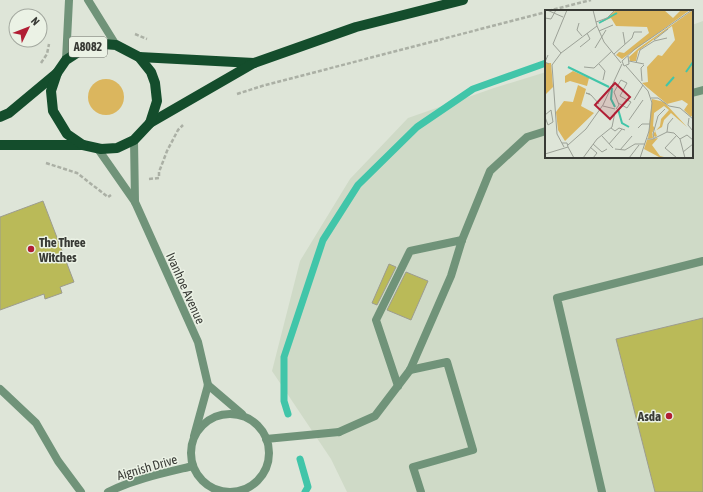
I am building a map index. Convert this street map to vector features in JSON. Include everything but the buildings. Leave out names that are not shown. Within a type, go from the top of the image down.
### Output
[{"type":"main road","name":"A8082","points":[[0,145],[83,145],[98,149],[117,148],[134,140],[150,123],[254,63],[356,27],[462,0]]},
{"type":"main road","name":"A8082","points":[[0,117],[9,112],[57,73],[66,60],[86,47],[104,44],[116,45],[139,58],[150,72],[155,83],[157,101],[150,123]]},
{"type":"main road","name":"A8082","points":[[139,58],[254,63]]},
{"type":"main road","name":"A8082","points":[[57,73],[51,91],[53,111],[67,134],[83,145]]},
{"type":"street","points":[[66,60],[69,0]]},
{"type":"street","points":[[88,0],[116,45]]},
{"type":"street","points":[[693,93],[703,90]]},
{"type":"street","points":[[266,439],[339,432],[375,416],[410,370],[451,276],[462,240],[490,171],[527,137],[545,131]]},
{"type":"street","name":"Ivanhoe Avenue","points":[[134,140],[136,202]]},
{"type":"street","name":"Ivanhoe Avenue","points":[[98,149],[136,202],[198,342],[208,385],[194,436]]},
{"type":"street","points":[[398,386],[376,320],[410,251],[462,240]]},
{"type":"street","points":[[602,492],[557,298],[703,261]]},
{"type":"street","points":[[410,370],[446,362],[473,450],[413,467],[421,492]]},
{"type":"street","points":[[208,385],[246,417],[255,422],[262,430],[269,451],[268,463],[262,474],[254,483],[244,489],[232,492],[219,490],[208,485],[199,477],[193,466],[191,446],[194,436],[201,426],[210,418],[222,414],[234,414],[246,417]]},
{"type":"street","points":[[0,389],[36,423],[58,461],[82,492]]},
{"type":"street","name":"Aignish Drive","points":[[108,492],[122,485],[193,466]]},
{"type":"path","points":[[551,10],[591,0]]},
{"type":"path","points":[[236,95],[262,86],[545,12]]},
{"type":"path","points":[[40,64],[47,54],[54,27],[68,29]]},
{"type":"path","points":[[135,34],[154,42]]},
{"type":"path","points":[[135,179],[159,178],[159,172],[170,144],[178,130],[188,121]]},
{"type":"path","points":[[40,162],[77,173],[108,197],[123,184]]},
{"type":"shaded area","points":[[703,21],[703,492],[347,492],[331,459],[272,371],[300,261],[350,179],[408,118],[494,88],[545,72],[545,158],[693,158],[693,25]]},
{"type":"shaded area","points":[[109,79],[119,84],[123,90],[123,104],[119,110],[113,114],[103,115],[93,110],[89,104],[88,94],[93,84],[99,80]]},
{"type":"waterway","points":[[288,414],[284,401],[284,357],[323,240],[358,185],[417,127],[473,89],[545,63]]},
{"type":"waterway","points":[[300,459],[308,487],[305,492]]},
{"type":"place","name":"The Three Witches","points":[[31,249]]},
{"type":"place","name":"Asda","points":[[669,416]]}]
